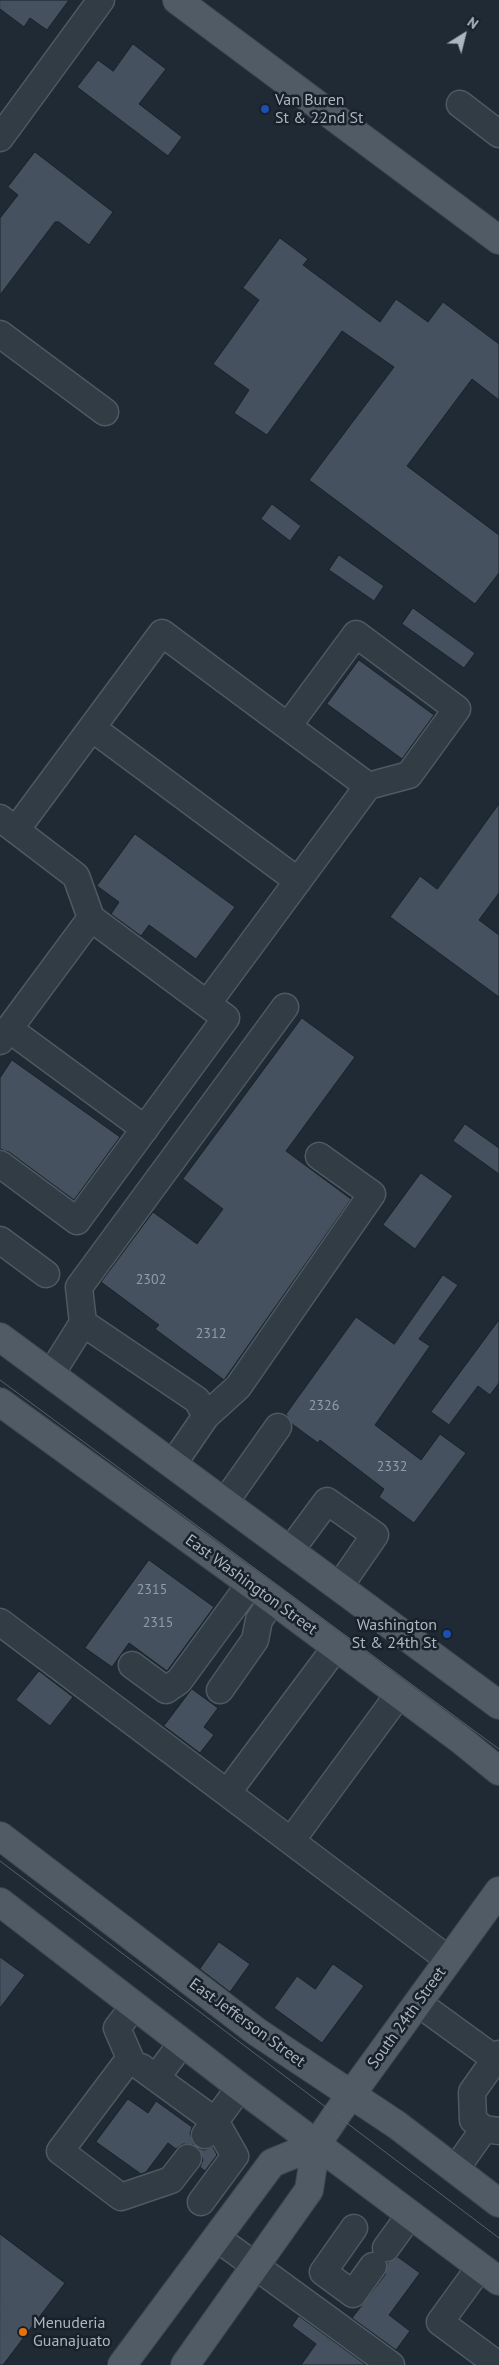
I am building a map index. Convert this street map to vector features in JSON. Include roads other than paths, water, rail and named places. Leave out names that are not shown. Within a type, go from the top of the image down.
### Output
[{"type":"main road","points":[[177,0],[499,240]]},
{"type":"main road","points":[[0,1337],[499,1705]]},
{"type":"main road","name":"East Washington Street","points":[[0,1402],[273,1600],[499,1771]]},
{"type":"main road","name":"East Jefferson Street","points":[[0,1836],[257,2032],[397,2125],[499,2203]]},
{"type":"main road","points":[[0,1886],[47,1938]]},
{"type":"main road","name":"South 24th Street","points":[[186,2365],[309,2190],[316,2145],[499,1892]]},
{"type":"main road","points":[[0,1902],[316,2145],[490,2274]]},
{"type":"main road","points":[[122,2365],[272,2163],[316,2145]]},
{"type":"street","points":[[0,138],[101,0]]},
{"type":"street","points":[[460,104],[499,134]]},
{"type":"street","points":[[0,334],[105,412]]},
{"type":"street","points":[[0,1164],[77,1221],[226,1018],[91,918],[76,876],[8,824],[92,728],[162,633],[368,786]]},
{"type":"street","points":[[208,1004],[368,786],[409,775],[457,709],[356,634],[288,726]]},
{"type":"street","points":[[92,728],[298,881]]},
{"type":"street","points":[[91,918],[4,1035],[145,1129]]},
{"type":"street","points":[[51,1374],[83,1324],[79,1287],[285,1007]]},
{"type":"street","points":[[173,1464],[206,1416],[238,1387],[372,1194],[319,1156]]},
{"type":"street","points":[[0,1240],[46,1274]]},
{"type":"street","points":[[83,1324],[198,1400],[206,1416]]},
{"type":"street","points":[[225,1502],[278,1427]]},
{"type":"street","points":[[290,1551],[327,1501],[375,1535],[339,1587]]},
{"type":"street","points":[[132,1665],[166,1690],[179,1681],[250,1584]]},
{"type":"street","points":[[220,1690],[255,1640],[259,1620],[273,1600]]},
{"type":"street","points":[[0,1622],[449,1960]]},
{"type":"street","points":[[227,1793],[336,1647]]},
{"type":"street","points":[[291,1841],[399,1694]]},
{"type":"street","points":[[418,2003],[497,2056],[472,2092],[473,2120],[492,2130],[455,2170]]},
{"type":"street","points":[[134,2006],[117,2028],[130,2058],[156,2078],[235,2156],[201,2202]]},
{"type":"street","points":[[156,2078],[182,2043]]},
{"type":"street","points":[[130,2058],[60,2151],[121,2197],[172,2180],[188,2158]]},
{"type":"street","points":[[209,2129],[240,2087]]},
{"type":"street","points":[[172,2180],[201,2202],[222,2230],[255,2266],[391,2365]]},
{"type":"street","points":[[354,2228],[323,2272],[353,2294],[410,2215]]},
{"type":"street","points":[[490,2274],[440,2322],[498,2365]]},
{"type":"tram line","points":[[0,1380],[499,1749]]},
{"type":"tram line","points":[[0,1861],[499,2238]]},
{"type":"place","name":"Van Buren St & 22nd St","points":[[265,109]]},
{"type":"place","name":"Washington St & 24th St","points":[[447,1634]]},
{"type":"place","name":"Menuderia Guanajuato","points":[[23,2332]]}]
